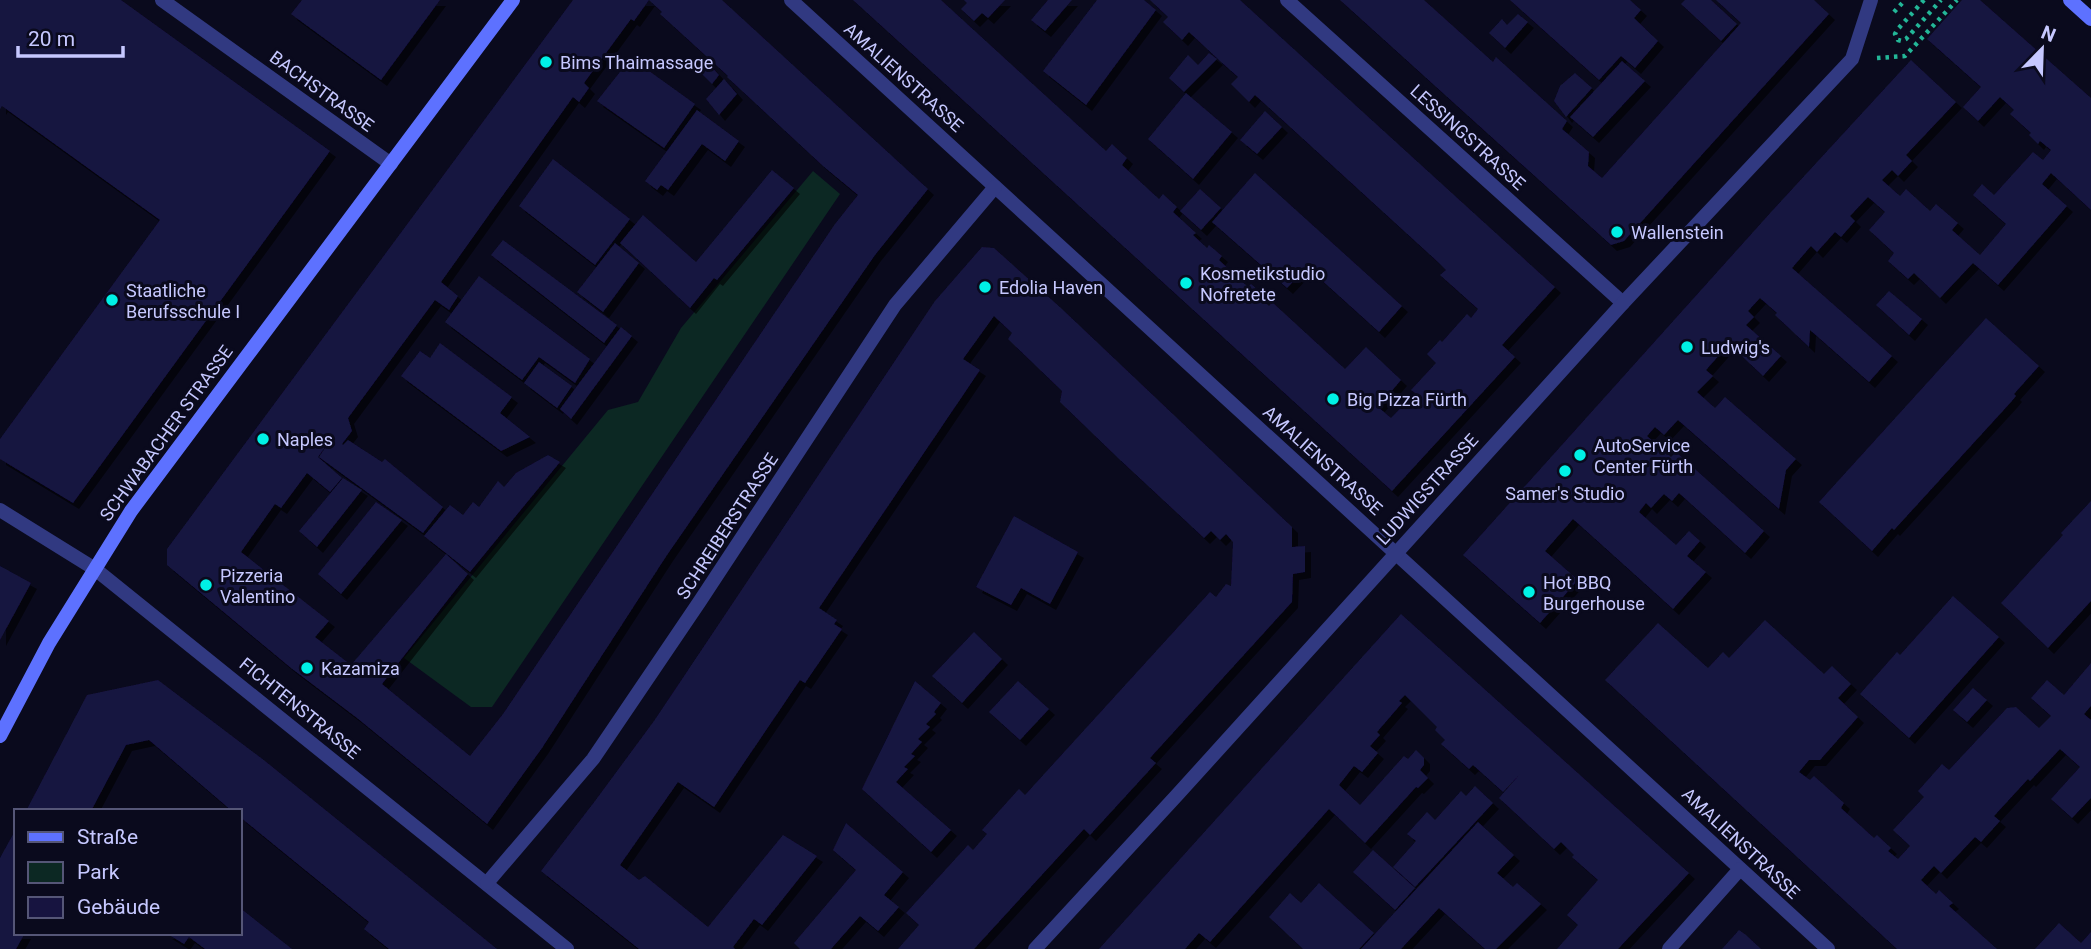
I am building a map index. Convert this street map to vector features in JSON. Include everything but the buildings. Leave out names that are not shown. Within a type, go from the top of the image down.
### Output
[{"type":"main road","name":"SCHWABACHER STRASSE","points":[[0,736],[49,643],[131,511],[513,0]]},
{"type":"main road","points":[[2070,0],[2091,19]]},
{"type":"street","name":"BACHSTRASSE","points":[[162,0],[391,164]]},
{"type":"street","name":"AMALIENSTRASSE","points":[[791,0],[1828,949]]},
{"type":"street","name":"LESSINGSTRASSE","points":[[1287,0],[1623,303]]},
{"type":"street","name":"LUDWIGSTRASSE","points":[[1035,949],[1623,303],[1852,59],[1871,0]]},
{"type":"street","name":"SCHREIBERSTRASSE","points":[[487,883],[593,759],[895,305],[995,187]]},
{"type":"street","name":"FICHTENSTRASSE","points":[[0,510],[95,569],[567,949]]},
{"type":"street","points":[[1669,949],[1740,869]]},
{"type":"path","points":[[1924,0],[1897,30],[1895,34],[1898,40],[1906,39],[1941,0]]},
{"type":"path","points":[[1852,59],[1905,57],[1957,0]]},
{"type":"green space","points":[[813,171],[840,194],[492,707],[471,707],[404,658],[608,410],[638,402],[681,328]]},
{"type":"place","name":"Bims Thaimassage","points":[[546,62]]},
{"type":"place","name":"Wallenstein","points":[[1617,232]]},
{"type":"place","name":"Kosmetikstudio Nofretete","points":[[1186,283]]},
{"type":"place","name":"Edolia Haven","points":[[985,287]]},
{"type":"place","name":"Staatliche Berufsschule I","points":[[112,300]]},
{"type":"place","name":"Ludwig's","points":[[1687,347]]},
{"type":"place","name":"Big Pizza Fürth","points":[[1333,399]]},
{"type":"place","name":"Naples","points":[[263,439]]},
{"type":"place","name":"AutoService Center Fürth","points":[[1580,455]]},
{"type":"place","name":"Samer's Studio","points":[[1565,471]]},
{"type":"place","name":"Pizzeria Valentino","points":[[206,585]]},
{"type":"place","name":"Hot BBQ Burgerhouse","points":[[1529,592]]},
{"type":"place","name":"Kazamiza","points":[[307,668]]}]
